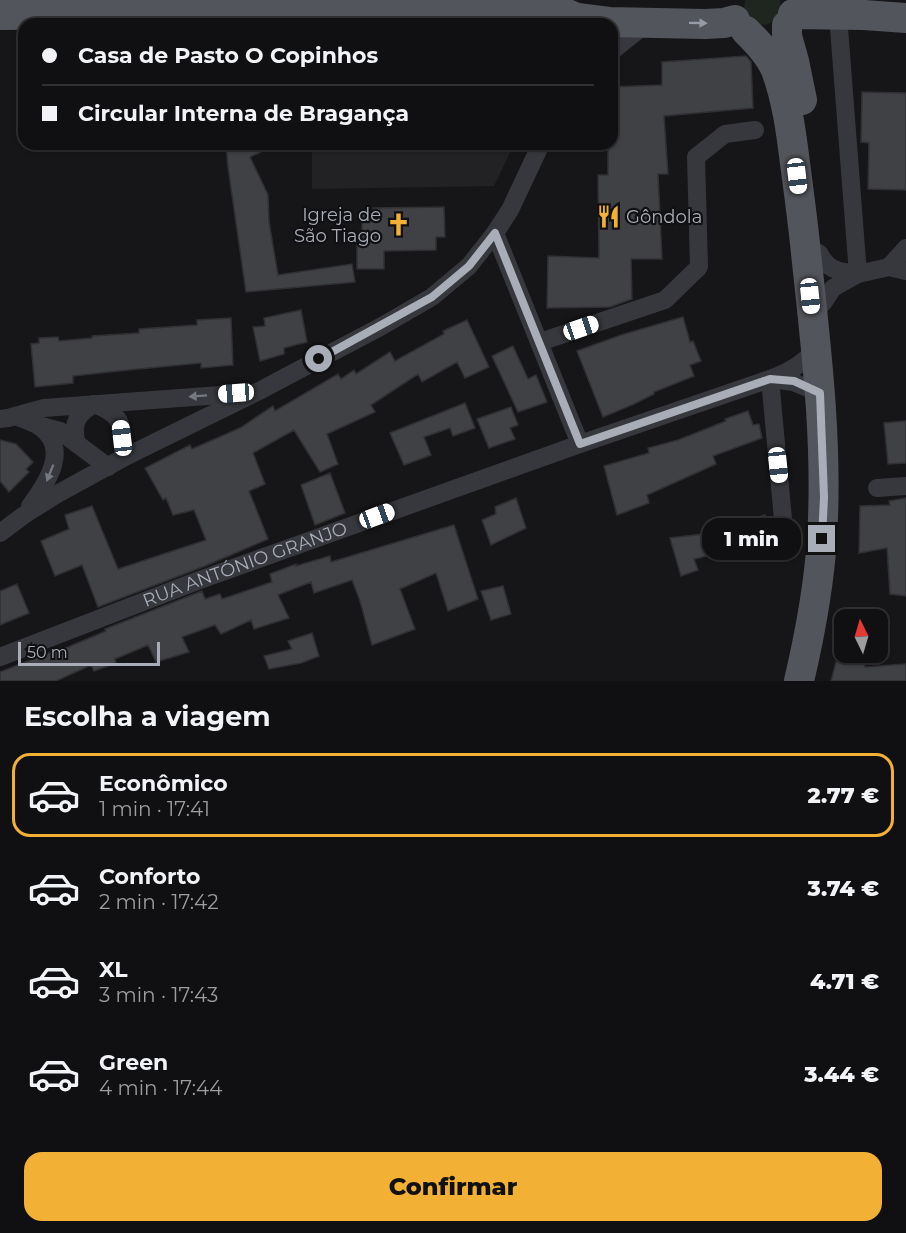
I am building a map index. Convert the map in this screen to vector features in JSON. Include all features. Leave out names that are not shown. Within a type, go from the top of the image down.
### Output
[{"type":"main road","points":[[868,0],[906,2]]},
{"type":"main road","points":[[0,15],[445,6],[566,11]]},
{"type":"main road","points":[[738,17],[760,35],[767,35],[781,30],[791,13]]},
{"type":"main road","points":[[791,13],[906,18]]},
{"type":"main road","points":[[791,13],[788,36],[805,113],[836,430],[835,496],[828,593],[812,681]]},
{"type":"main road","points":[[618,21],[705,24],[724,23],[738,17]]},
{"type":"main road","points":[[738,17],[767,53],[775,68],[787,103],[802,217],[820,393],[824,497],[822,539],[808,644],[799,681]]},
{"type":"street","points":[[838,15],[858,274]]},
{"type":"street","points":[[618,46],[641,28],[659,22]]},
{"type":"street","points":[[540,342],[665,300],[699,267],[696,157],[724,134],[755,130]]},
{"type":"street","points":[[0,533],[59,493],[382,326],[432,297],[469,266],[495,233],[510,210],[538,150]]},
{"type":"street","points":[[495,233],[580,444]]},
{"type":"street","points":[[819,253],[829,267],[858,274],[898,269],[906,248]]},
{"type":"street","points":[[823,303],[833,288],[858,274]]},
{"type":"street","name":"RUA ANTÓNIO GRANJO","points":[[0,657],[198,581],[580,444],[785,374],[816,350]]},
{"type":"street","points":[[786,551],[770,379],[794,381],[820,393]]},
{"type":"street","points":[[8,417],[44,408],[256,392]]},
{"type":"street","points":[[77,444],[74,430],[76,420],[82,411],[94,404]]},
{"type":"street","points":[[94,404],[107,409],[120,423],[115,463]]},
{"type":"street","points":[[8,417],[60,431],[77,444],[115,463]]},
{"type":"street","points":[[24,515],[44,488],[54,465],[53,443],[38,425]]},
{"type":"street","points":[[877,488],[906,486]]},
{"type":"shaded area","points":[[745,0],[780,0],[780,10],[772,22],[764,25],[757,23],[744,11]]},
{"type":"shaded area","points":[[312,150],[511,150],[494,186],[312,189]]},
{"type":"building","points":[[746,56],[751,62],[753,108],[664,116],[668,174],[658,174],[662,259],[631,259],[632,299],[610,307],[547,308],[548,256],[599,258],[598,175],[608,175],[608,150],[618,150],[618,87],[662,85],[662,62]]},
{"type":"building","points":[[862,92],[906,93],[906,190],[868,189],[869,143],[861,142]]},
{"type":"building","points":[[227,150],[265,150],[250,157],[268,195],[269,222],[278,275],[352,264],[355,282],[246,292]]},
{"type":"building","name":"Igreja de São Tiago","points":[[444,207],[445,237],[436,237],[436,250],[384,251],[384,269],[357,269],[357,243],[362,243],[362,214],[373,214],[373,208]]},
{"type":"building","points":[[301,310],[307,342],[284,348],[284,354],[260,361],[253,327],[265,326],[264,318]]},
{"type":"building","points":[[683,317],[690,342],[693,341],[701,361],[690,365],[694,376],[654,392],[634,404],[603,417],[577,351]]},
{"type":"building","points":[[231,318],[233,365],[201,368],[201,363],[73,376],[73,383],[35,387],[31,344],[39,343],[39,338],[58,337],[59,341],[92,338],[92,336],[139,333],[139,329],[197,325],[197,320]]},
{"type":"building","points":[[467,320],[489,367],[465,378],[457,362],[422,382],[418,374],[371,405],[375,412],[327,434],[338,464],[320,472],[294,430],[253,453],[265,484],[249,491],[268,539],[98,607],[82,565],[55,576],[41,541],[69,529],[65,515],[92,506],[118,569],[206,540],[194,510],[173,515],[166,498],[163,500],[145,468],[190,445],[192,449],[240,428],[273,406],[275,411],[338,374],[341,379],[354,370],[356,374],[390,352],[395,361],[444,334],[443,331]]},
{"type":"building","points":[[513,346],[528,379],[536,375],[547,402],[518,412],[492,356]]},
{"type":"building","points":[[465,403],[475,428],[453,436],[450,428],[424,437],[431,455],[404,465],[390,433]]},
{"type":"building","points":[[511,407],[518,425],[510,428],[515,439],[489,448],[477,419]]},
{"type":"building","points":[[748,411],[753,425],[759,424],[762,438],[713,456],[716,464],[647,495],[649,503],[617,515],[604,466],[649,453],[648,448],[678,440]]},
{"type":"building","points":[[906,421],[906,463],[888,464],[884,423]]},
{"type":"building","points":[[0,440],[16,444],[33,462],[26,469],[29,472],[9,492],[0,481]]},
{"type":"building","points":[[330,473],[345,513],[315,525],[301,485]]},
{"type":"building","points":[[516,498],[526,528],[491,545],[482,520],[496,514],[495,507]]},
{"type":"building","points":[[906,498],[906,596],[890,594],[887,548],[859,553],[860,506],[890,505],[889,501]]},
{"type":"building","points":[[765,515],[770,541],[694,559],[698,570],[681,576],[670,538],[712,533],[712,530]]},
{"type":"building","points":[[454,525],[478,599],[448,611],[436,573],[400,589],[415,629],[372,645],[352,580],[314,593],[311,582],[278,595],[289,618],[254,629],[251,620],[221,634],[215,625],[182,637],[189,652],[156,662],[148,645],[115,659],[116,663],[94,671],[91,665],[56,681],[0,681],[0,672],[61,648],[61,650],[106,631],[105,629],[202,591],[205,599],[220,594],[222,599],[272,582],[270,574],[296,564],[296,566],[330,556],[331,562]]},
{"type":"building","points":[[17,584],[29,613],[0,625],[0,591]]},
{"type":"building","points":[[503,586],[511,614],[491,620],[481,591]]},
{"type":"building","points":[[312,633],[319,656],[301,663],[269,669],[264,656],[292,649],[288,641]]},
{"type":"building","points":[[836,663],[865,663],[865,667],[906,664],[906,681],[831,681]]},
{"type":"place","name":"Gôndola","points":[[608,217]]},
{"type":"place","name":"Igreja de São Tiago","points":[[399,225]]},
{"type":"route","points":[[319,359],[432,297],[469,266],[495,233],[580,444],[770,379],[794,381],[820,393],[824,497],[822,539]]}]
